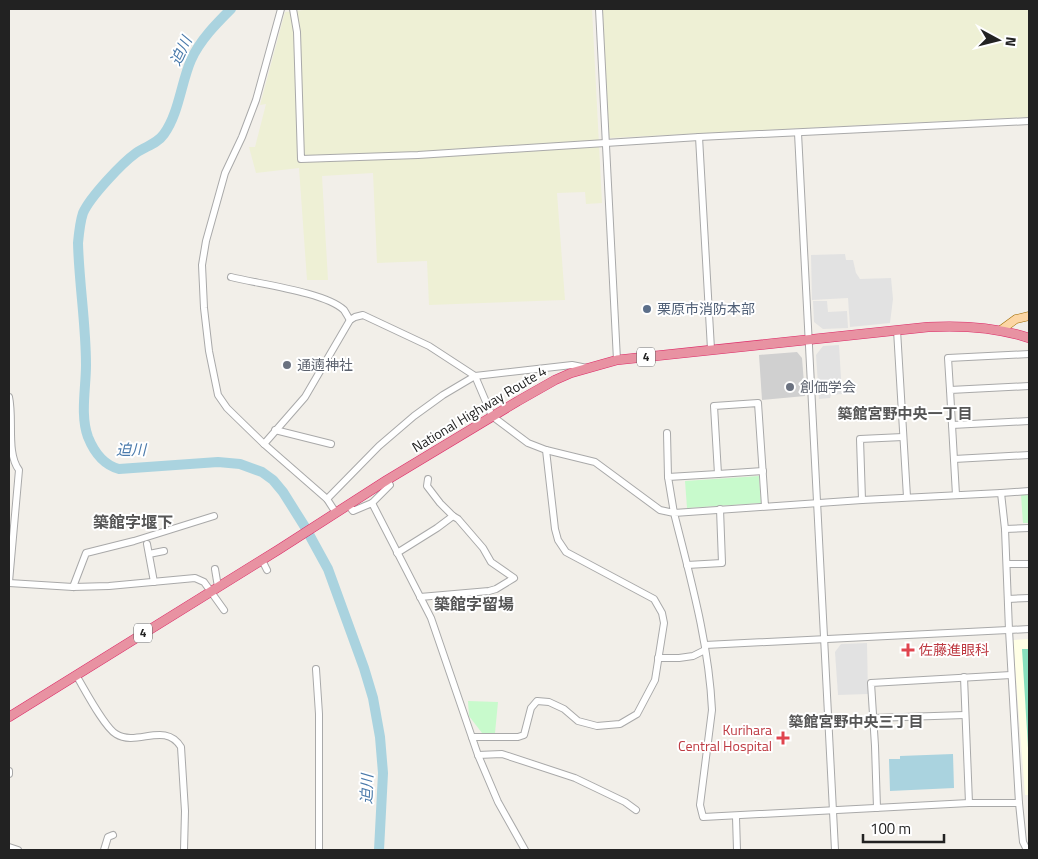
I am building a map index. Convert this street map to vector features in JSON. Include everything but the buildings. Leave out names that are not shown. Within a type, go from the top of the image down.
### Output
[{"type":"highway","name":"National Highway Route 4","points":[[9,717],[387,480],[554,380],[617,360],[897,330],[952,326],[1001,330],[1029,338]]},
{"type":"main road","points":[[1001,330],[1016,319],[1029,316]]},
{"type":"street","points":[[281,9],[256,100],[225,174],[206,241],[202,265],[209,351],[218,396],[227,408],[264,444],[327,499],[333,515]]},
{"type":"street","points":[[293,9],[297,32],[302,159],[418,155],[699,137],[1029,122]]},
{"type":"street","points":[[599,9],[617,360]]},
{"type":"street","points":[[798,133],[835,850]]},
{"type":"street","points":[[699,137],[711,349]]},
{"type":"street","points":[[231,277],[307,293],[328,300],[344,310],[350,320]]},
{"type":"street","points":[[264,444],[305,397],[350,320],[364,315],[429,346],[475,376],[492,416],[528,443],[546,450],[595,462],[660,510],[674,513],[907,497],[1029,491]]},
{"type":"street","points":[[897,330],[907,497]]},
{"type":"street","points":[[956,495],[948,358],[1029,354]]},
{"type":"street","points":[[327,499],[379,446],[414,416],[443,395],[475,376],[572,365],[587,368]]},
{"type":"street","points":[[950,390],[1029,386]]},
{"type":"street","points":[[9,397],[13,456],[19,470],[9,582],[73,587],[195,578],[202,580],[215,589]]},
{"type":"street","points":[[718,474],[714,406],[758,403],[765,506]]},
{"type":"street","points":[[952,425],[1029,421]]},
{"type":"street","points":[[275,430],[330,444]]},
{"type":"street","points":[[667,433],[668,477],[674,513],[705,648],[712,710],[700,805],[703,818],[834,809],[969,803],[1019,803]]},
{"type":"street","points":[[862,500],[860,439],[903,437]]},
{"type":"street","points":[[472,737],[518,737],[524,735],[531,708],[537,701],[549,702],[564,710],[578,721],[597,726],[620,724],[637,714],[654,680],[664,623],[659,605],[654,599],[566,552],[558,540],[552,514],[546,450]]},
{"type":"street","points":[[954,460],[1029,455]]},
{"type":"street","points":[[668,477],[763,471]]},
{"type":"street","points":[[420,597],[489,591],[514,578],[491,562],[483,548],[426,486],[428,479]]},
{"type":"street","points":[[348,505],[352,511],[372,503],[390,485],[387,480]]},
{"type":"street","points":[[1001,493],[1005,529],[1019,803],[1022,842],[1027,850]]},
{"type":"street","points":[[372,503],[431,618],[478,755],[498,802],[525,850]]},
{"type":"street","points":[[687,565],[722,562],[720,509]]},
{"type":"street","points":[[73,587],[86,553],[134,541],[214,516]]},
{"type":"street","points":[[397,553],[453,516]]},
{"type":"street","points":[[1005,529],[1029,528]]},
{"type":"street","points":[[147,544],[154,582]]},
{"type":"street","points":[[149,554],[164,551]]},
{"type":"street","points":[[262,560],[267,570]]},
{"type":"street","points":[[1007,564],[1029,564]]},
{"type":"street","points":[[215,570],[215,589],[224,610]]},
{"type":"street","points":[[1008,599],[1029,598]]},
{"type":"street","points":[[658,658],[693,656],[705,648],[824,639],[1029,629]]},
{"type":"street","points":[[316,669],[319,714],[319,850]]},
{"type":"street","points":[[76,675],[115,734],[132,737],[166,734],[175,739],[181,747],[185,811],[184,850]]},
{"type":"street","points":[[877,808],[876,746],[871,683],[1011,675]]},
{"type":"street","points":[[964,677],[969,803]]},
{"type":"street","points":[[873,718],[965,715]]},
{"type":"street","points":[[478,755],[502,754],[575,778],[619,799],[636,810]]},
{"type":"street","points":[[736,817],[738,850]]},
{"type":"street","points":[[104,850],[108,837],[113,835]]},
{"type":"street","points":[[9,847],[18,850]]},
{"type":"shaded area","points":[[313,9],[592,9],[602,203],[586,204],[585,192],[557,193],[565,300],[429,305],[427,261],[377,263],[373,173],[322,176],[328,280],[307,280],[299,168],[256,173],[249,147],[255,147],[266,104],[260,105],[285,12]]},
{"type":"shaded area","points":[[602,9],[1029,9],[1029,117],[609,138]]},
{"type":"shaded area","points":[[845,254],[846,260],[853,260],[856,273],[860,279],[891,278],[893,299],[890,323],[850,327],[848,298],[812,300],[811,255]]},
{"type":"shaded area","points":[[813,301],[827,301],[828,312],[847,311],[848,328],[823,329],[814,322]]},
{"type":"shaded area","points":[[839,345],[842,394],[819,399],[816,355],[823,346]]},
{"type":"shaded area","points":[[797,352],[802,358],[805,396],[762,400],[759,355]]},
{"type":"shaded area","points":[[1029,639],[1029,795],[1025,795],[1013,640]]},
{"type":"shaded area","points":[[867,643],[868,694],[838,695],[835,652],[841,644]]},
{"type":"green space","points":[[759,476],[761,503],[687,508],[685,481]]},
{"type":"green space","points":[[1029,494],[1029,523],[1023,523],[1021,495]]},
{"type":"green space","points":[[1022,649],[1029,649],[1029,764]]},
{"type":"green space","points":[[468,701],[498,702],[495,733],[482,733],[469,716]]},
{"type":"water","points":[[953,754],[954,788],[890,791],[889,759],[900,759],[900,756]]},
{"type":"waterway","name":"迫川","points":[[231,9],[209,33],[191,60],[173,117],[164,134],[123,164],[99,190],[83,213],[78,243],[86,350],[84,420],[90,443],[96,453],[109,464],[119,469],[218,462],[240,464],[262,472],[273,480],[283,492],[328,569],[373,698],[380,737],[383,773],[379,850]]},
{"type":"place","name":"栗原市消防本部","points":[[647,309]]},
{"type":"place","name":"通遖神社","points":[[287,365]]},
{"type":"place","name":"創価学会","points":[[790,387]]},
{"type":"place","name":"佐藤進眼科","points":[[908,650]]},
{"type":"place","name":"Kurihara Central Hospital","points":[[783,738]]},
{"type":"district","name":"築館宮野中央一丁目","points":[[905,414]]},
{"type":"district","name":"築館字堰下","points":[[133,522]]},
{"type":"district","name":"築館字留場","points":[[474,604]]},
{"type":"district","name":"築館宮野中央三丁目","points":[[856,722]]}]
